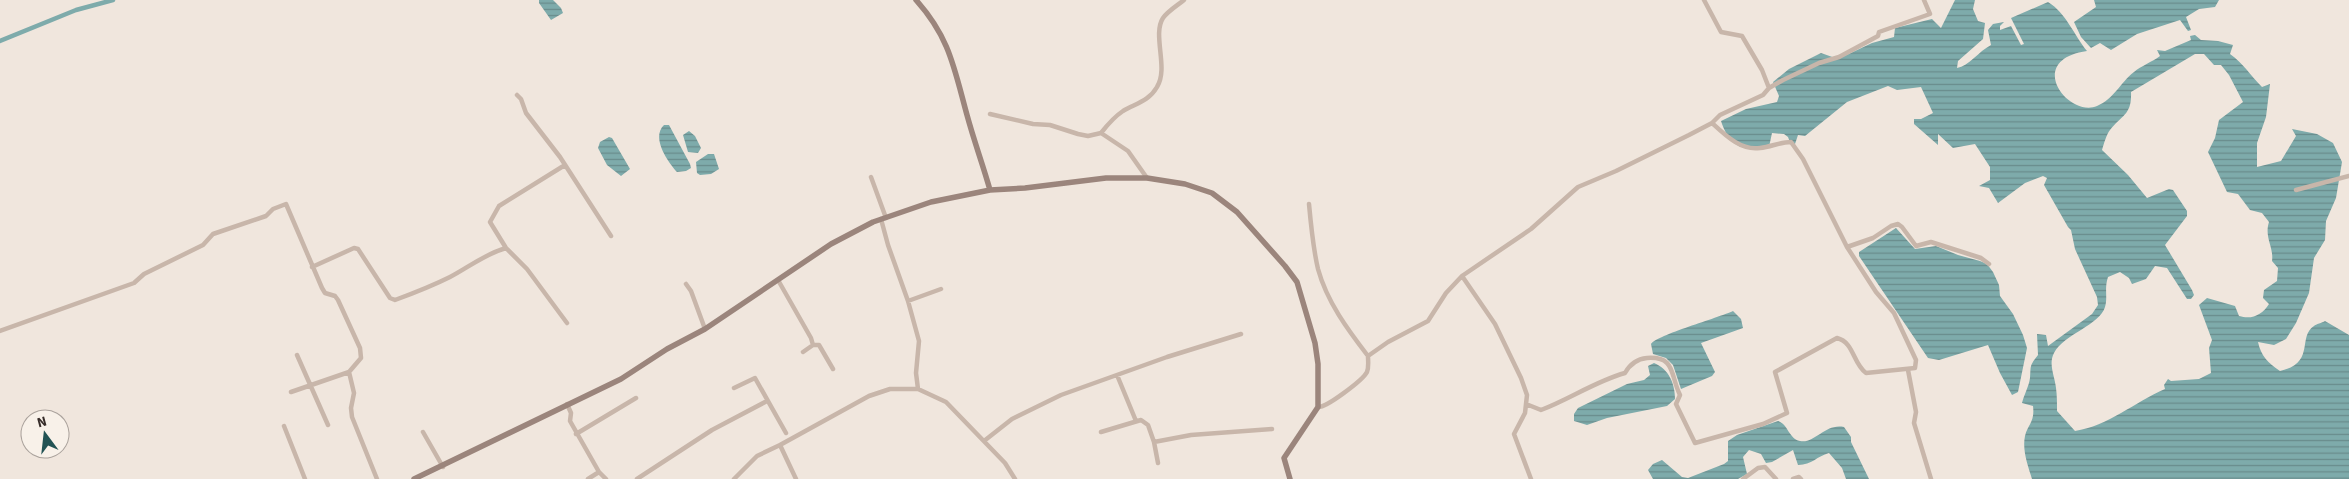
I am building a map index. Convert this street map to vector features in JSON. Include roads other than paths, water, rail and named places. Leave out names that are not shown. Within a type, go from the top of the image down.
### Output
[{"type":"main road","points":[[916,0],[930,15],[953,59],[967,116],[990,190]]},
{"type":"main road","points":[[414,479],[621,379],[668,349],[705,330],[831,244],[884,218],[931,202],[990,190],[1025,188],[1106,178],[1147,178],[1197,188],[1212,193],[1224,201],[1293,275],[1297,282],[1315,343],[1318,364],[1318,407],[1284,458],[1290,479]]},
{"type":"street","points":[[990,114],[1033,124],[1050,125],[1088,136],[1101,133],[1111,120],[1123,111],[1147,100],[1158,85],[1161,66],[1160,26],[1164,16],[1184,0]]},
{"type":"street","points":[[1704,0],[1721,32],[1742,36],[1762,70],[1769,88]]},
{"type":"street","points":[[1368,356],[1388,342],[1428,321],[1446,293],[1462,276],[1531,229],[1578,187],[1616,171],[1712,123],[1720,115],[1763,95],[1769,88],[1819,63],[1839,57],[1878,36],[1879,32],[1930,14],[1924,0]]},
{"type":"street","points":[[517,95],[521,98],[526,113],[565,165],[610,236]]},
{"type":"street","points":[[1526,404],[1541,410],[1592,388],[1610,377],[1625,373],[1630,364],[1643,359],[1660,357],[1668,363],[1673,374],[1680,394],[1676,404],[1695,443],[1763,424],[1786,414],[1775,372],[1838,338],[1849,344],[1858,368],[1866,373],[1915,368],[1916,360],[1894,312],[1876,292],[1847,247],[1803,159],[1791,142],[1781,142],[1760,148],[1745,148],[1723,134],[1712,123]]},
{"type":"street","points":[[1101,133],[1128,151],[1147,178]]},
{"type":"street","points":[[565,165],[546,174],[534,186],[514,196],[496,210],[490,222],[506,248],[527,269],[567,323]]},
{"type":"street","points":[[2296,190],[2349,176]]},
{"type":"street","points":[[871,177],[884,218],[888,245],[908,302],[919,341],[916,372],[918,389]]},
{"type":"street","points":[[0,331],[134,283],[144,274],[203,245],[213,234],[266,216],[273,209],[283,204],[289,207],[312,267],[325,293],[335,296],[338,300],[360,348],[361,358],[349,372],[291,392]]},
{"type":"street","points":[[1309,204],[1315,253],[1328,295],[1339,316],[1368,356],[1368,369],[1363,377],[1327,405],[1318,407]]},
{"type":"street","points":[[1847,247],[1873,238],[1891,226],[1898,224],[1916,246],[1931,242],[1981,258],[1989,264]]},
{"type":"street","points":[[312,267],[354,248],[358,249],[390,298],[395,300],[436,284],[487,255],[506,248]]},
{"type":"street","points":[[1462,276],[1495,324],[1521,378],[1526,395],[1525,413],[1514,434],[1531,479]]},
{"type":"street","points":[[778,280],[814,345]]},
{"type":"street","points":[[686,284],[691,291],[705,330]]},
{"type":"street","points":[[908,302],[941,290]]},
{"type":"street","points":[[984,441],[1012,419],[1061,395],[1242,334]]},
{"type":"street","points":[[803,352],[814,345],[819,345],[833,369]]},
{"type":"street","points":[[297,355],[328,425]]},
{"type":"street","points":[[1908,370],[1916,412],[1914,423],[1931,479]]},
{"type":"street","points":[[349,372],[354,389],[351,408],[352,416],[377,479]]},
{"type":"street","points":[[1117,375],[1136,421]]},
{"type":"street","points":[[734,388],[755,378],[786,433]]},
{"type":"street","points":[[734,479],[757,456],[780,446],[869,396],[890,389],[918,389],[946,402],[1004,463],[1015,479]]},
{"type":"street","points":[[576,434],[636,398]]},
{"type":"street","points":[[637,479],[712,430],[767,401]]},
{"type":"street","points":[[567,404],[570,422],[576,434],[599,472],[606,479]]},
{"type":"street","points":[[1101,432],[1136,421],[1145,421],[1151,431],[1158,463]]},
{"type":"street","points":[[284,426],[305,479]]},
{"type":"street","points":[[1154,442],[1191,435],[1272,429]]},
{"type":"street","points":[[424,432],[443,466]]},
{"type":"street","points":[[780,446],[796,479]]},
{"type":"street","points":[[1743,479],[1758,468],[1765,467],[1776,479]]},
{"type":"street","points":[[588,479],[599,472]]},
{"type":"street","points":[[1793,479],[1799,477],[1800,479]]},
{"type":"water","points":[[539,0],[553,0],[563,13],[551,20],[539,3]]},
{"type":"water","points":[[1955,0],[1975,0],[1973,9],[1978,21],[1985,23],[1983,39],[1958,61],[1957,68],[1966,64],[1991,45],[1988,30],[1993,24],[2004,22],[2000,26],[2000,30],[2011,26],[2021,45],[2024,44],[2011,18],[2048,2],[2065,18],[2087,51],[2068,56],[2058,65],[2055,76],[2064,96],[2074,104],[2086,107],[2097,106],[2108,99],[2129,76],[2160,56],[2157,50],[2165,51],[2191,40],[2190,36],[2195,35],[2201,40],[2218,41],[2233,45],[2230,54],[2262,87],[2270,84],[2266,117],[2257,143],[2257,167],[2281,161],[2296,136],[2292,129],[2317,134],[2333,143],[2342,162],[2336,198],[2326,221],[2325,240],[2314,258],[2309,293],[2296,323],[2286,339],[2274,345],[2258,342],[2266,359],[2280,371],[2298,362],[2302,356],[2309,331],[2314,326],[2325,321],[2349,335],[2349,479],[2032,479],[2026,458],[2024,441],[2032,419],[2033,406],[2022,403],[2029,381],[2031,366],[2038,355],[2037,334],[2046,335],[2048,346],[2092,314],[2098,305],[2097,297],[2075,249],[2071,230],[2044,185],[2047,178],[2043,176],[2025,183],[1998,203],[1989,188],[1979,186],[1990,180],[1990,167],[1975,144],[1953,148],[1938,134],[1938,145],[1914,124],[1914,119],[1921,119],[1933,113],[1921,87],[1897,90],[1888,86],[1847,102],[1805,136],[1798,135],[1795,144],[1791,145],[1788,137],[1784,134],[1772,133],[1769,147],[1760,149],[1744,148],[1733,142],[1724,130],[1721,121],[1746,109],[1777,102],[1779,96],[1773,82],[1789,69],[1821,53],[1838,59],[1872,43],[1894,37],[1895,28],[1932,19],[1941,28]],"holes":[[[2195,54],[2204,54],[2214,65],[2221,65],[2229,75],[2243,102],[2219,120],[2215,138],[2208,152],[2227,192],[2238,194],[2250,210],[2262,213],[2269,222],[2268,237],[2272,251],[2272,261],[2278,268],[2277,281],[2264,290],[2263,298],[2269,304],[2256,316],[2239,316],[2235,306],[2207,298],[2199,305],[2212,340],[2209,348],[2211,373],[2199,379],[2171,381],[2168,379],[2164,385],[2165,389],[2110,419],[2075,431],[2057,411],[2052,357],[2065,340],[2102,313],[2106,303],[2108,277],[2120,272],[2129,278],[2132,284],[2146,279],[2155,266],[2167,268],[2187,299],[2191,299],[2194,295],[2165,245],[2187,216],[2187,211],[2173,190],[2169,189],[2147,198],[2128,175],[2102,150],[2109,132],[2128,110],[2131,92]]]},
{"type":"water","points":[[2094,0],[2219,0],[2215,7],[2199,9],[2186,17],[2191,30],[2188,31],[2180,20],[2137,34],[2111,50],[2100,43],[2091,48],[2081,37],[2074,22],[2096,7]]},
{"type":"water","points":[[664,125],[669,125],[690,164],[691,168],[686,171],[677,172],[662,149],[659,136],[660,130]]},
{"type":"water","points":[[689,131],[695,136],[701,148],[698,153],[688,152],[683,135]]},
{"type":"water","points":[[609,137],[612,138],[630,169],[621,176],[607,165],[598,148],[600,142]]},
{"type":"water","points":[[708,154],[714,154],[719,169],[711,174],[700,175],[697,173],[696,162]]},
{"type":"water","points":[[1896,228],[1915,249],[1936,246],[1987,264],[1993,272],[1999,285],[2000,296],[2013,314],[2027,348],[2018,392],[2012,395],[1988,345],[1939,360],[1928,358],[1859,256],[1859,252]]},
{"type":"water","points":[[1733,311],[1741,319],[1743,328],[1701,343],[1715,372],[1712,376],[1681,389],[1673,365],[1666,358],[1653,354],[1651,344],[1676,331]]},
{"type":"water","points":[[1654,363],[1664,369],[1674,388],[1675,399],[1667,406],[1607,418],[1587,425],[1574,421],[1574,414],[1578,408],[1627,384],[1644,380],[1650,375],[1648,366]]},
{"type":"water","points":[[1778,421],[1784,425],[1796,440],[1800,441],[1811,440],[1831,428],[1844,427],[1851,437],[1851,442],[1869,479],[1846,479],[1842,468],[1829,453],[1807,464],[1798,465],[1793,450],[1772,462],[1766,463],[1761,454],[1749,450],[1743,457],[1747,474],[1738,479],[1653,479],[1648,470],[1653,464],[1662,460],[1682,477],[1688,478],[1728,461],[1728,441],[1737,435]]},
{"type":"waterway","points":[[0,41],[76,10],[113,0]]}]
